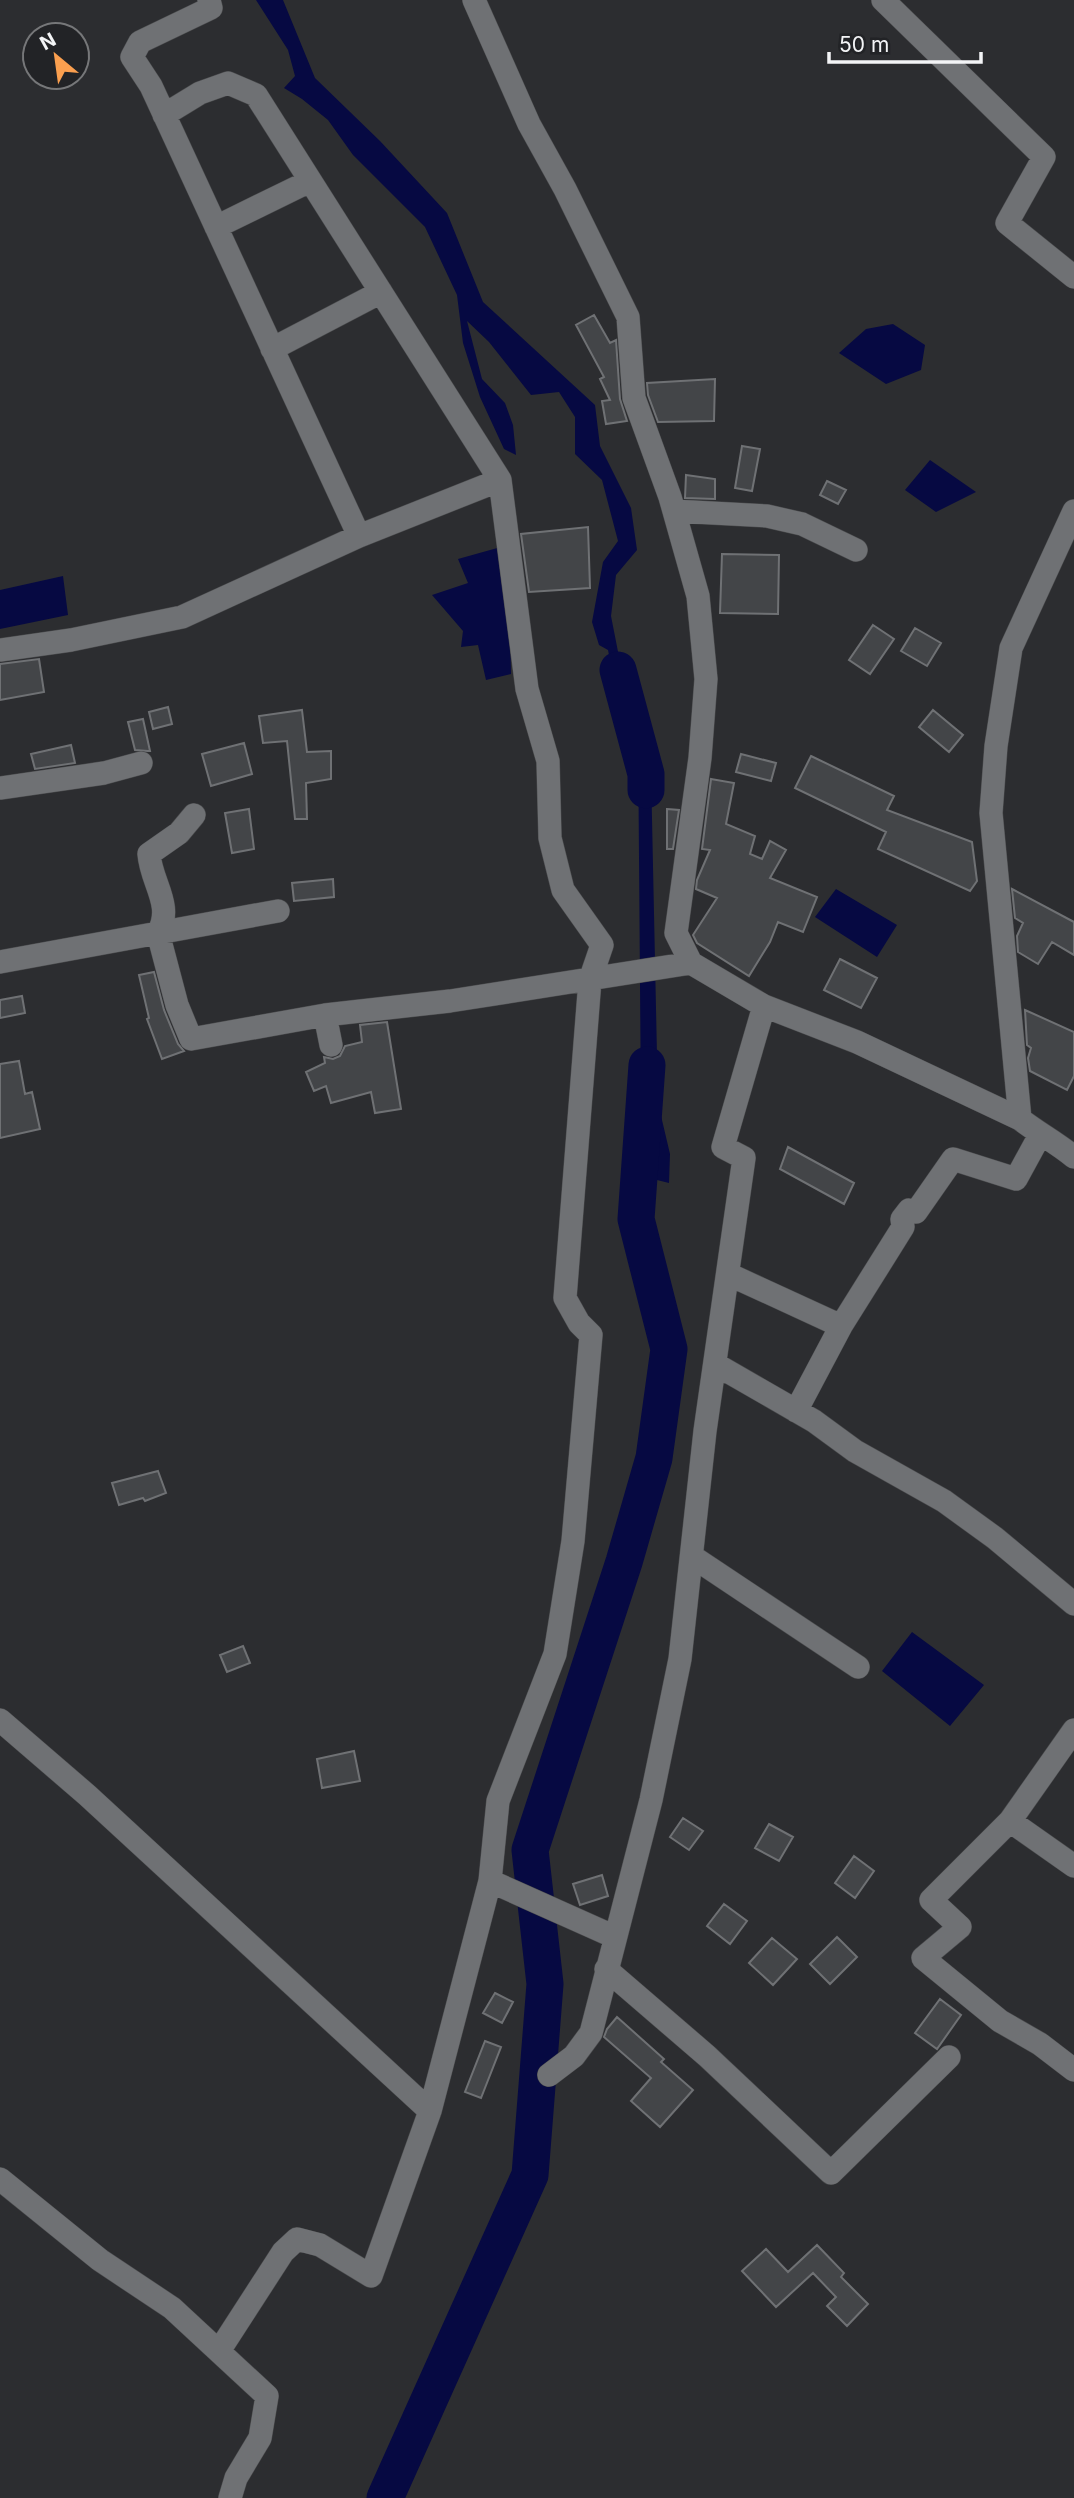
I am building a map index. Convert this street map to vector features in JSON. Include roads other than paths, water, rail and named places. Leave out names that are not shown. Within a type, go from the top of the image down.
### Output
[{"type":"street","points":[[209,0],[211,8],[140,42],[132,57],[164,115],[359,536]]},
{"type":"street","points":[[474,0],[529,124],[565,189],[628,317],[634,398],[674,511],[698,596],[706,679],[700,758],[676,933],[691,963],[764,1006],[857,1042],[1020,1119],[1074,1157]]},
{"type":"street","points":[[883,0],[1044,158],[1007,223],[1074,277]]},
{"type":"street","points":[[164,115],[200,93],[228,83],[256,94],[500,480],[527,689],[548,761],[550,838],[564,890],[602,945],[590,980],[565,1298],[579,1323],[591,1335],[573,1541],[555,1654],[498,1801],[490,1881],[430,2110],[371,2276],[320,2245],[297,2239],[283,2252],[219,2351]]},
{"type":"street","points":[[216,227],[310,181]]},
{"type":"street","points":[[272,349],[381,292]]},
{"type":"street","points":[[0,650],[71,640],[181,617],[359,536],[500,480]]},
{"type":"street","points":[[674,511],[767,516],[802,524],[856,550]]},
{"type":"street","points":[[1020,1119],[991,813],[996,746],[1011,648],[1074,511]]},
{"type":"street","points":[[0,788],[104,773],[141,763]]},
{"type":"street","points":[[194,815],[179,832],[149,855],[149,864],[159,890],[165,920],[158,933],[177,1005],[191,1039],[325,1015],[450,1001],[691,963]]},
{"type":"street","points":[[0,962],[278,911]]},
{"type":"street","points":[[549,2075],[574,2056],[591,2033],[651,1800],[680,1659],[705,1431],[744,1158],[723,1147],[764,1006]]},
{"type":"street","points":[[325,1015],[331,1045]]},
{"type":"street","points":[[796,1411],[841,1326],[903,1227],[902,1219],[909,1210],[916,1212],[953,1159],[1016,1179],[1040,1135]]},
{"type":"street","points":[[728,1274],[841,1326]]},
{"type":"street","points":[[715,1364],[796,1411],[855,1451],[944,1502],[995,1538],[1074,1604]]},
{"type":"street","points":[[693,1557],[858,1667]]},
{"type":"street","points":[[0,1720],[87,1796],[430,2110]]},
{"type":"street","points":[[1074,1730],[1010,1821],[932,1900],[960,1927],[923,1958],[1000,2021],[1040,2044],[1074,2070]]},
{"type":"street","points":[[1010,1821],[1074,1866]]},
{"type":"street","points":[[490,1881],[615,1937]]},
{"type":"street","points":[[606,1969],[707,2056],[831,2174],[949,2057]]},
{"type":"street","points":[[0,2179],[100,2260],[172,2308],[267,2396],[260,2438],[236,2479],[230,2498]]},
{"type":"waterway","points":[[618,670],[646,774],[646,790]]},
{"type":"waterway","points":[[385,2498],[530,2175],[545,1984],[530,1850],[624,1562],[654,1458],[669,1349],[636,1219],[647,1065]]}]
